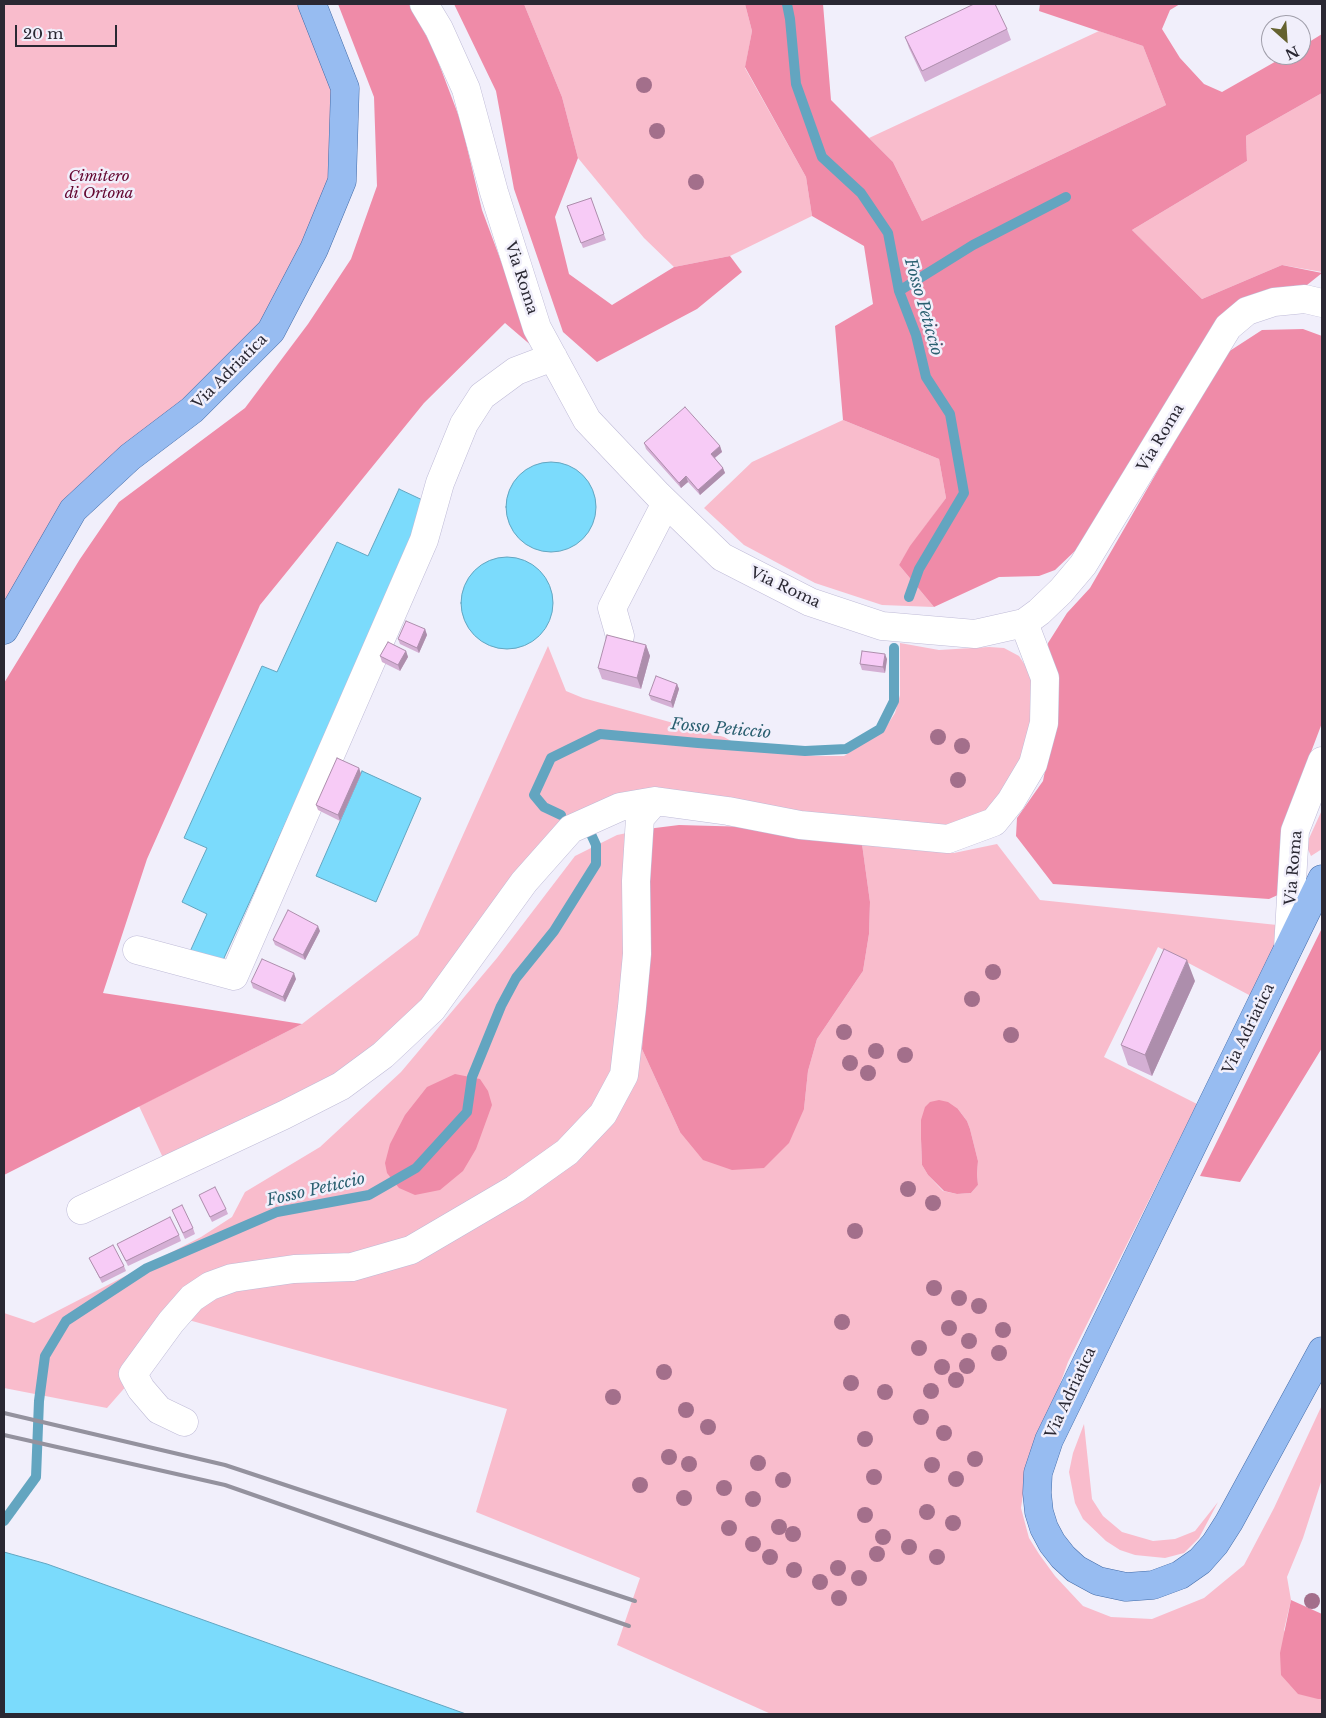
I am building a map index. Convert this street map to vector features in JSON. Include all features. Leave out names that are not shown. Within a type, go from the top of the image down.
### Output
[{"type":"main road","name":"Via Adriatica","points":[[4,630],[73,510],[130,457],[192,410],[271,331],[314,249],[342,181],[345,88],[312,4]]},
{"type":"main road","name":"Via Adriatica","points":[[1322,879],[1049,1440],[1038,1473],[1037,1492],[1039,1512],[1044,1528],[1052,1543],[1076,1569],[1098,1581],[1126,1587],[1153,1585],[1180,1575],[1200,1561],[1215,1544],[1229,1522],[1322,1351]]},
{"type":"street","name":"Via Roma","points":[[424,4],[439,29],[466,89],[494,192],[534,319],[587,420],[666,503],[722,557],[810,602],[882,626],[975,634],[1024,623],[1039,612],[1083,566],[1228,327],[1247,311],[1274,302],[1305,299],[1322,303]]},
{"type":"street","points":[[137,950],[234,976],[424,540],[440,483],[464,424],[482,396],[516,371],[553,357]]},
{"type":"street","points":[[620,636],[612,608],[666,503]]},
{"type":"street","points":[[81,1210],[284,1115],[341,1086],[383,1055],[432,1009],[524,882],[572,829],[620,807],[655,801],[728,811],[800,825],[948,839],[994,822],[1011,801],[1033,764],[1044,723],[1045,678],[1024,623]]},
{"type":"street","name":"Via Roma","points":[[1288,948],[1295,831],[1322,761]]},
{"type":"street","points":[[184,1422],[159,1410],[141,1389],[133,1374],[171,1322],[192,1298],[210,1286],[232,1278],[294,1269],[352,1267],[411,1250],[522,1184],[567,1152],[602,1114],[624,1075],[637,954],[636,880],[640,818],[655,801]]},
{"type":"green space","name":"Cimitero di Ortona","points":[[4,4],[304,4],[336,86],[334,178],[266,321],[191,399],[128,446],[4,612]]},
{"type":"green space","points":[[524,4],[745,4],[752,31],[745,68],[806,177],[812,216],[730,256],[674,267],[644,238],[578,158],[562,97]]},
{"type":"green space","points":[[1099,31],[1143,46],[1166,105],[922,221],[893,162],[869,138]]},
{"type":"green space","points":[[1322,93],[1322,272],[1282,265],[1202,299],[1132,230],[1247,161],[1246,136]]},
{"type":"green space","points":[[843,420],[939,459],[946,498],[899,565],[934,607],[882,605],[815,583],[744,545],[704,508],[752,462]]},
{"type":"green space","points":[[900,643],[939,650],[1004,648],[1019,656],[1031,674],[1036,697],[1027,756],[981,819],[932,828],[752,809],[576,814],[424,1008],[334,1082],[164,1160],[139,1106],[302,1024],[418,935],[548,646],[566,691],[583,698],[724,737],[749,751],[844,756],[884,730],[895,713],[900,695]]},
{"type":"green space","points":[[1322,810],[1322,849],[1311,856],[1306,845]]},
{"type":"green space","points":[[647,829],[648,933],[642,1049],[680,1132],[804,1109],[808,1071],[817,1039],[863,971],[869,934],[870,902],[862,844],[954,853],[997,844],[1040,900],[1277,925],[1278,941],[1251,996],[1158,947],[1104,1057],[1197,1104],[1068,1362],[1025,1481],[1021,1508],[1029,1538],[1039,1554],[1055,1576],[1083,1606],[1111,1617],[1152,1619],[1204,1598],[1244,1565],[1274,1508],[1322,1405],[1322,1479],[1303,1538],[1287,1577],[1291,1600],[1284,1630],[1318,1699],[1322,1699],[1322,1714],[771,1714],[617,1645],[640,1578],[476,1512],[507,1409],[185,1319],[107,1408],[4,1388],[4,1313],[34,1323],[201,1237],[232,1217],[245,1192],[320,1147],[401,1072],[497,958],[575,856],[617,835]],"holes":[[[958,1109],[967,1121],[978,1161],[978,1185],[971,1193],[957,1194],[943,1191],[928,1175],[922,1165],[921,1139]]]},
{"type":"green space","points":[[1084,1424],[1092,1499],[1103,1516],[1122,1532],[1153,1541],[1175,1539],[1195,1531],[1218,1502],[1199,1538],[1184,1553],[1165,1558],[1135,1555],[1120,1550],[1106,1541],[1083,1519],[1075,1503],[1069,1472],[1073,1453]]},
{"type":"shaded area","points":[[338,4],[409,4],[433,48],[461,122],[482,210],[533,347],[505,323],[424,403],[260,605],[147,859],[103,993],[302,1024],[4,1175],[4,683],[80,559],[119,502],[245,408],[308,324],[351,259],[377,186],[374,97]]},
{"type":"shaded area","points":[[454,4],[524,4],[562,97],[578,158],[555,217],[569,274],[612,305],[674,267],[730,256],[742,272],[697,309],[597,362],[563,332],[514,189],[496,91]]},
{"type":"shaded area","points":[[745,4],[823,4],[831,100],[893,162],[922,221],[1166,105],[1143,46],[1039,11],[1040,4],[1180,4],[1170,10],[1162,29],[1180,58],[1204,84],[1222,92],[1269,65],[1311,65],[1311,41],[1322,34],[1322,93],[1246,136],[1247,161],[1132,230],[1202,299],[1282,265],[1322,273],[1302,289],[1272,293],[1076,550],[1055,570],[1039,576],[999,577],[934,607],[899,565],[910,546],[946,498],[939,459],[843,420],[835,326],[873,304],[864,246],[812,216],[806,177],[745,67],[752,31]]},
{"type":"shaded area","points":[[1303,329],[1322,336],[1322,723],[1305,768],[1280,894],[1269,899],[1053,884],[1016,836],[1017,818],[1043,781],[1056,714],[1049,669],[1048,643],[1067,613],[1090,588],[1225,354],[1262,330]]},
{"type":"shaded area","points":[[679,825],[751,827],[862,844],[870,902],[869,934],[863,971],[817,1039],[808,1071],[804,1109],[789,1143],[764,1168],[732,1170],[703,1160],[680,1132],[642,1049],[648,933],[647,829]]},
{"type":"shaded area","points":[[1322,928],[1322,1048],[1240,1182],[1200,1176]]},
{"type":"shaded area","points":[[455,1074],[480,1079],[488,1091],[492,1105],[476,1149],[463,1171],[440,1190],[415,1195],[399,1188],[387,1173],[385,1163],[390,1144],[405,1115],[427,1087]]},
{"type":"shaded area","points":[[939,1100],[948,1102],[958,1109],[967,1121],[970,1129],[978,1161],[978,1185],[971,1193],[957,1194],[944,1191],[928,1175],[922,1165],[921,1120],[925,1107],[930,1102]]},
{"type":"shaded area","points":[[1291,1600],[1322,1614],[1322,1699],[1298,1694],[1281,1675],[1280,1653]]},
{"type":"water","points":[[542,462],[560,462],[576,469],[589,482],[596,498],[596,516],[589,532],[576,545],[560,552],[542,552],[526,545],[513,532],[506,516],[506,498],[513,482],[526,469]]},
{"type":"water","points":[[399,489],[431,504],[219,969],[188,956],[207,914],[182,902],[207,848],[184,838],[262,666],[277,672],[337,542],[368,556]]},
{"type":"water","points":[[507,557],[524,561],[539,571],[549,586],[553,603],[549,620],[539,635],[524,645],[507,649],[490,645],[475,635],[465,620],[461,603],[465,586],[475,571],[490,561]]},
{"type":"water","points":[[362,771],[421,798],[376,902],[316,876]]},
{"type":"water","points":[[4,1552],[47,1564],[466,1714],[4,1714]]},
{"type":"building","points":[[974,4],[995,4],[1007,29],[922,71],[905,37]]},
{"type":"building","points":[[591,198],[604,234],[581,243],[567,206]]},
{"type":"building","points":[[685,407],[720,446],[711,454],[723,468],[698,490],[686,476],[679,483],[644,443]]},
{"type":"building","points":[[406,621],[425,629],[417,648],[398,639]]},
{"type":"building","points":[[607,635],[646,645],[637,678],[598,668]]},
{"type":"building","points":[[388,642],[406,651],[398,665],[380,656]]},
{"type":"building","points":[[862,651],[885,654],[883,667],[860,664]]},
{"type":"building","points":[[656,676],[677,684],[671,702],[649,695]]},
{"type":"building","points":[[337,758],[359,768],[338,815],[316,805]]},
{"type":"building","points":[[288,910],[318,926],[303,955],[273,940]]},
{"type":"building","points":[[1164,949],[1187,960],[1145,1055],[1121,1045]]},
{"type":"building","points":[[262,959],[294,973],[283,997],[251,982]]},
{"type":"building","points":[[215,1187],[226,1209],[210,1217],[199,1195]]},
{"type":"building","points":[[182,1205],[193,1228],[183,1233],[172,1210]]},
{"type":"building","points":[[170,1217],[179,1235],[126,1261],[117,1244]]},
{"type":"building","points":[[113,1245],[124,1266],[100,1278],[89,1258]]},
{"type":"waterway","name":"Fosso Peticcio","points":[[787,4],[796,84],[822,157],[861,193],[888,233],[899,291],[916,335],[926,377],[950,414],[964,493],[919,569],[909,597]]},
{"type":"waterway","points":[[899,291],[973,245],[1066,197]]},
{"type":"waterway","name":"Fosso Peticcio","points":[[561,815],[544,807],[534,795],[551,758],[600,734],[805,751],[846,749],[880,729],[894,701],[894,648]]},
{"type":"waterway","name":"Fosso Peticcio","points":[[4,1521],[36,1477],[39,1401],[45,1356],[66,1321],[147,1268],[277,1212],[369,1195],[416,1168],[467,1112],[472,1077],[501,1006],[516,978],[554,931],[596,864],[596,845],[590,832]]},
{"type":"railway","points":[[4,1413],[225,1465],[635,1601]]},
{"type":"railway","points":[[4,1435],[225,1485],[629,1626]]}]
